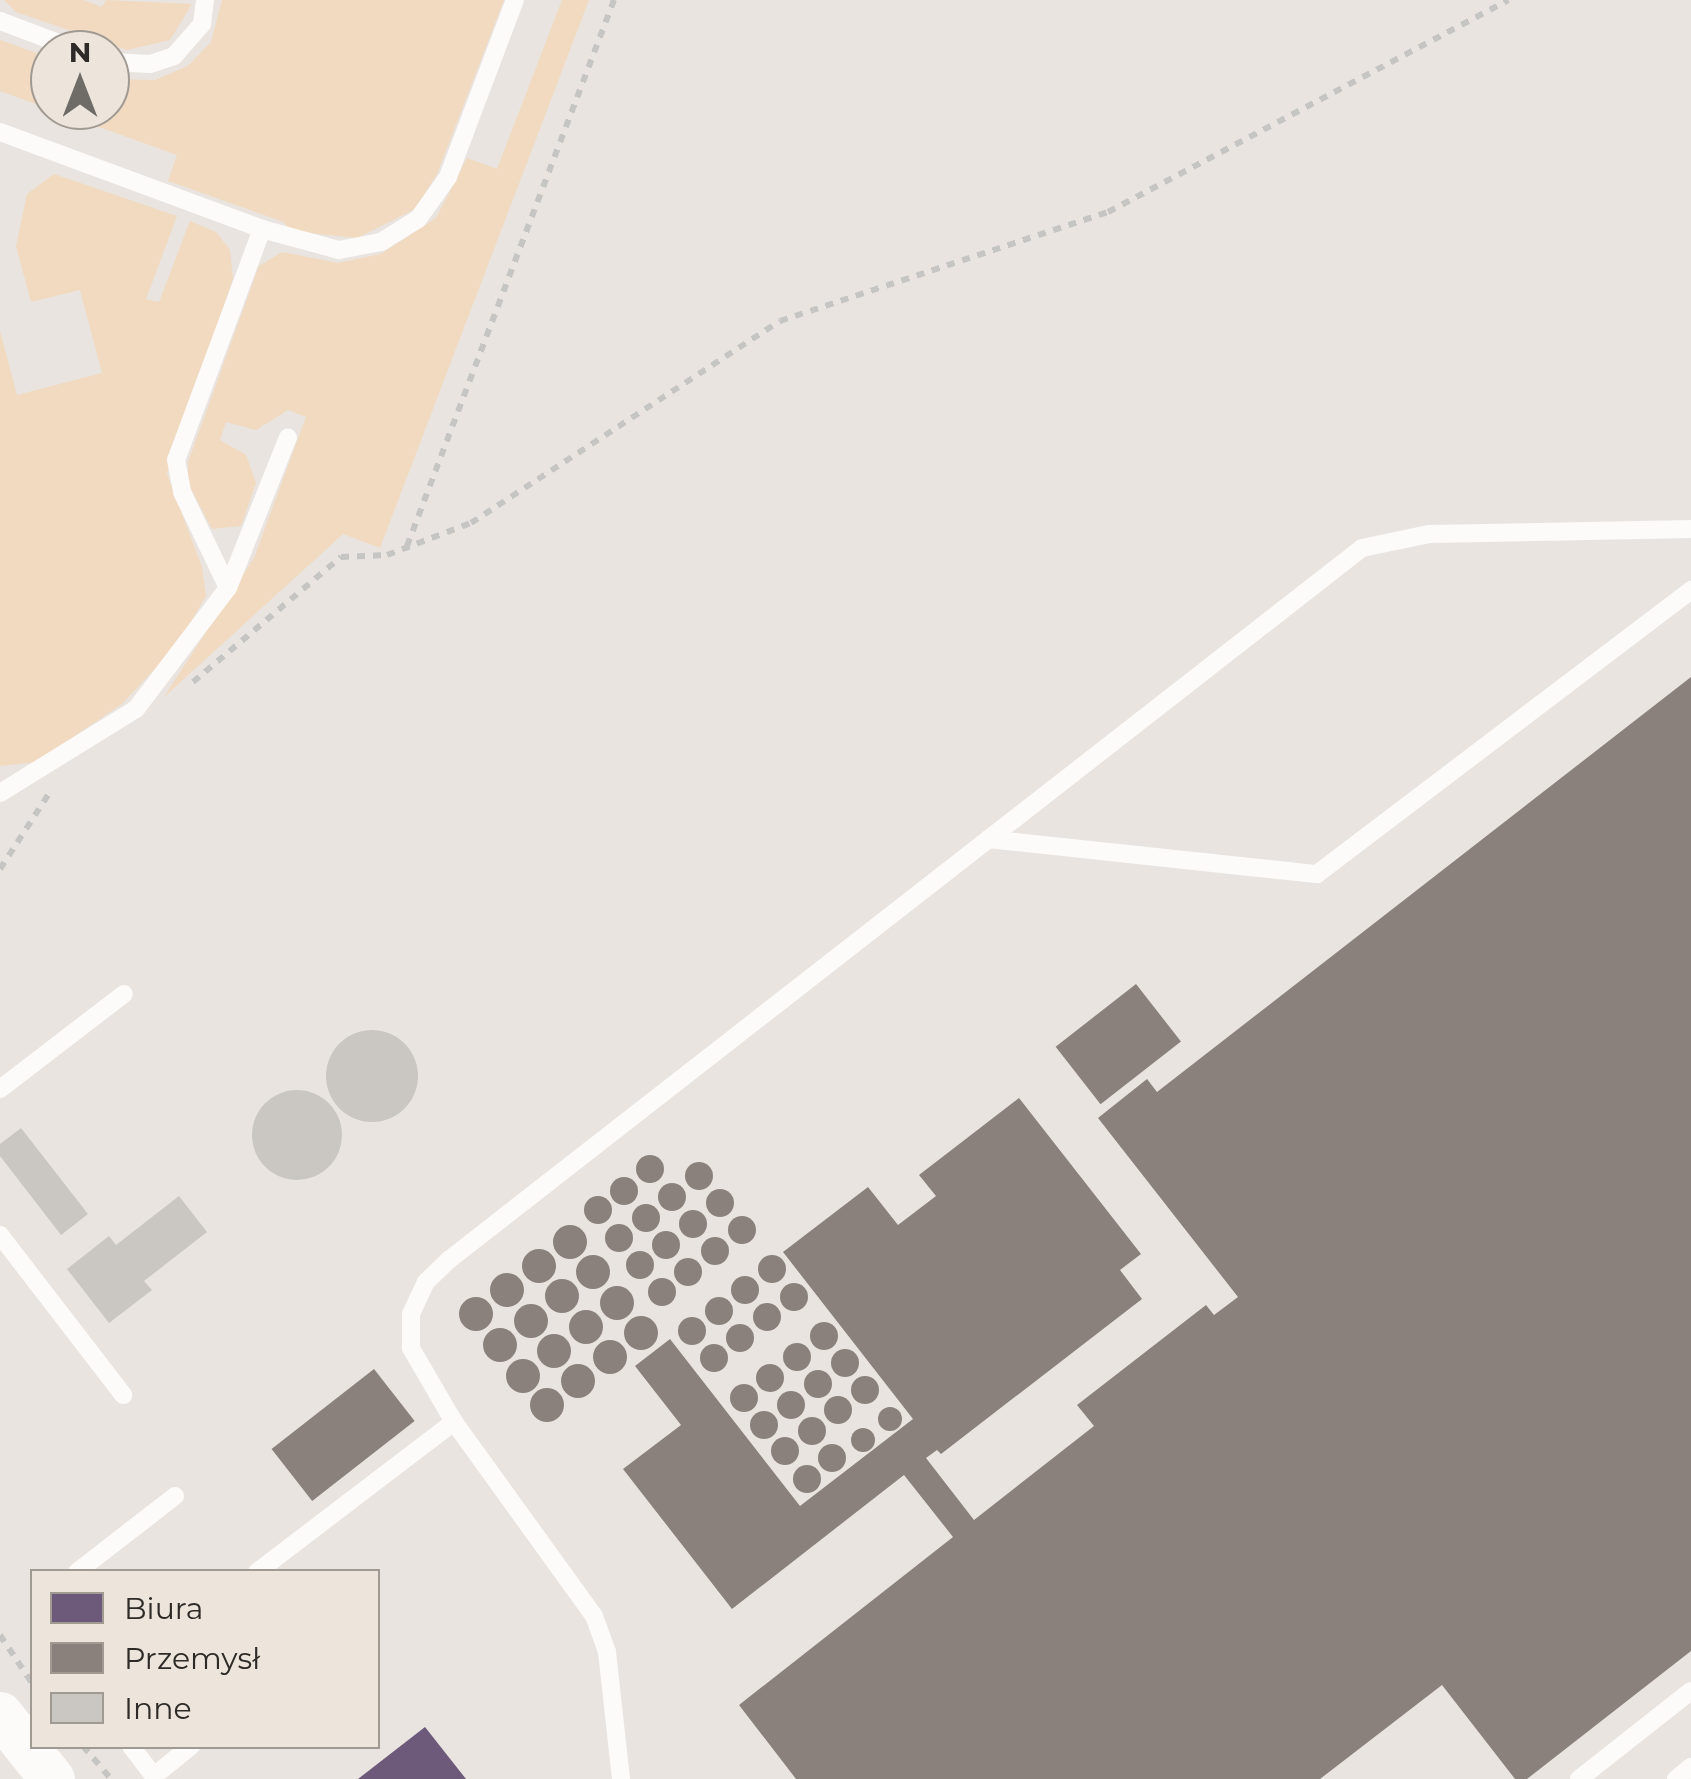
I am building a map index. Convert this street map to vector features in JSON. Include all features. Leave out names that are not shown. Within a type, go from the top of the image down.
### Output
[{"type":"street","points":[[0,1714],[52,1779]]},
{"type":"lane","points":[[130,63],[150,64],[174,56],[202,24],[205,0]]},
{"type":"lane","points":[[0,132],[262,229],[339,250],[381,242],[418,219],[448,178],[515,0]]},
{"type":"lane","points":[[4,22],[30,32]]},
{"type":"lane","points":[[228,588],[182,492],[176,460],[262,229]]},
{"type":"lane","points":[[0,793],[136,709],[228,588],[288,437]]},
{"type":"lane","points":[[621,1779],[607,1652],[594,1616],[454,1422],[411,1348],[411,1314],[426,1282],[1362,548],[1429,534],[1691,528]]},
{"type":"lane","points":[[988,840],[1317,874],[1691,590]]},
{"type":"lane","points":[[0,1089],[124,994]]},
{"type":"lane","points":[[0,1235],[123,1395]]},
{"type":"lane","points":[[261,1569],[454,1422]]},
{"type":"lane","points":[[80,1569],[175,1496]]},
{"type":"lane","points":[[1578,1779],[1691,1691]]},
{"type":"lane","points":[[133,1749],[155,1777],[188,1749]]},
{"type":"lane","points":[[1676,1779],[1691,1767]]},
{"type":"path","points":[[407,547],[614,0]]},
{"type":"path","points":[[136,709],[168,703],[341,556],[407,547],[471,523],[556,462],[780,321],[1108,212],[1508,0]]},
{"type":"path","points":[[0,869],[76,746]]},
{"type":"path","points":[[0,1635],[30,1680]]},
{"type":"path","points":[[86,1749],[111,1779]]},
{"type":"shaded area","points":[[4,0],[83,0],[102,7],[106,0],[192,4],[170,40],[130,49],[130,30],[69,30],[16,12]]},
{"type":"shaded area","points":[[222,0],[504,0],[437,174],[415,209],[357,238],[291,231],[284,222],[168,181],[177,155],[108,130],[130,130],[130,79],[155,80],[188,66],[211,42]]},
{"type":"shaded area","points":[[562,0],[589,0],[380,548],[343,534],[164,697],[254,558],[306,417],[288,410],[256,430],[226,422],[220,440],[246,455],[256,483],[241,526],[212,529],[188,483],[188,462],[259,266],[282,252],[338,263],[381,254],[436,218],[467,158],[497,169]]},
{"type":"shaded area","points":[[0,40],[30,51],[30,102],[0,91]]},
{"type":"shaded area","points":[[54,174],[177,216],[146,299],[159,302],[190,221],[216,232],[230,250],[233,279],[167,474],[202,567],[206,596],[177,645],[122,704],[36,762],[0,766],[0,331],[17,395],[102,373],[80,290],[31,302],[16,246],[27,194]]},
{"type":"building: Biura","points":[[425,1727],[466,1779],[358,1779]]},
{"type":"building: Przemysł","points":[[1691,677],[1691,1651],[1527,1779],[1515,1779],[1442,1685],[1320,1779],[796,1779],[739,1705],[953,1537],[904,1475],[732,1609],[623,1469],[681,1425],[635,1366],[670,1339],[800,1506],[913,1419],[783,1252],[868,1187],[898,1225],[936,1196],[919,1175],[1019,1098],[1141,1254],[1120,1270],[1142,1299],[941,1454],[937,1450],[926,1458],[974,1520],[1094,1426],[1077,1405],[1206,1305],[1214,1315],[1238,1297],[1098,1118],[1147,1079],[1157,1092]]},
{"type":"building: Przemysł","points":[[1136,984],[1181,1042],[1101,1104],[1056,1047]]},
{"type":"building: Przemysł","points":[[650,1155],[660,1159],[664,1169],[660,1179],[650,1183],[640,1179],[636,1169],[640,1159]]},
{"type":"building: Przemysł","points":[[699,1162],[709,1166],[713,1176],[709,1186],[699,1190],[689,1186],[685,1176],[689,1166]]},
{"type":"building: Przemysł","points":[[624,1177],[634,1181],[638,1191],[634,1201],[624,1205],[614,1201],[610,1191],[614,1181]]},
{"type":"building: Przemysł","points":[[672,1183],[682,1187],[686,1197],[682,1207],[672,1211],[662,1207],[658,1197],[662,1187]]},
{"type":"building: Przemysł","points":[[720,1189],[730,1193],[734,1203],[730,1213],[720,1217],[710,1213],[706,1203],[710,1193]]},
{"type":"building: Przemysł","points":[[598,1196],[608,1200],[612,1210],[608,1220],[598,1224],[588,1220],[584,1210],[588,1200]]},
{"type":"building: Przemysł","points":[[646,1204],[656,1208],[660,1218],[656,1228],[646,1232],[636,1228],[632,1218],[636,1208]]},
{"type":"building: Przemysł","points":[[693,1210],[703,1214],[707,1224],[703,1234],[693,1238],[683,1234],[679,1224],[683,1214]]},
{"type":"building: Przemysł","points":[[742,1216],[752,1220],[756,1230],[752,1240],[742,1244],[732,1240],[728,1230],[732,1220]]},
{"type":"building: Przemysł","points":[[619,1224],[629,1228],[633,1238],[629,1248],[619,1252],[609,1248],[605,1238],[609,1228]]},
{"type":"building: Przemysł","points":[[570,1225],[582,1230],[587,1242],[582,1254],[570,1259],[558,1254],[553,1242],[558,1230]]},
{"type":"building: Przemysł","points":[[666,1231],[676,1235],[680,1245],[676,1255],[666,1259],[656,1255],[652,1245],[656,1235]]},
{"type":"building: Przemysł","points":[[715,1237],[725,1241],[729,1251],[725,1261],[715,1265],[705,1261],[701,1251],[705,1241]]},
{"type":"building: Przemysł","points":[[539,1249],[551,1254],[556,1266],[551,1278],[539,1283],[527,1278],[522,1266],[527,1254]]},
{"type":"building: Przemysł","points":[[640,1251],[650,1255],[654,1265],[650,1275],[640,1279],[630,1275],[626,1265],[630,1255]]},
{"type":"building: Przemysł","points":[[593,1255],[605,1260],[610,1272],[605,1284],[593,1289],[581,1284],[576,1272],[581,1260]]},
{"type":"building: Przemysł","points":[[772,1255],[782,1259],[786,1269],[782,1279],[772,1283],[762,1279],[758,1269],[762,1259]]},
{"type":"building: Przemysł","points":[[688,1258],[698,1262],[702,1272],[698,1282],[688,1286],[678,1282],[674,1272],[678,1262]]},
{"type":"building: Przemysł","points":[[507,1273],[519,1278],[524,1290],[519,1302],[507,1307],[495,1302],[490,1290],[495,1278]]},
{"type":"building: Przemysł","points":[[745,1276],[755,1280],[759,1290],[755,1300],[745,1304],[735,1300],[731,1290],[735,1280]]},
{"type":"building: Przemysł","points":[[662,1278],[672,1282],[676,1292],[672,1302],[662,1306],[652,1302],[648,1292],[652,1282]]},
{"type":"building: Przemysł","points":[[562,1279],[574,1284],[579,1296],[574,1308],[562,1313],[550,1308],[545,1296],[550,1284]]},
{"type":"building: Przemysł","points":[[794,1283],[804,1287],[808,1297],[804,1307],[794,1311],[784,1307],[780,1297],[784,1287]]},
{"type":"building: Przemysł","points":[[617,1286],[629,1291],[634,1303],[629,1315],[617,1320],[605,1315],[600,1303],[605,1291]]},
{"type":"building: Przemysł","points":[[476,1297],[488,1302],[493,1314],[488,1326],[476,1331],[464,1326],[459,1314],[464,1302]]},
{"type":"building: Przemysł","points":[[719,1297],[729,1301],[733,1311],[729,1321],[719,1325],[709,1321],[705,1311],[709,1301]]},
{"type":"building: Przemysł","points":[[767,1303],[777,1307],[781,1317],[777,1327],[767,1331],[757,1327],[753,1317],[757,1307]]},
{"type":"building: Przemysł","points":[[531,1304],[543,1309],[548,1321],[543,1333],[531,1338],[519,1333],[514,1321],[519,1309]]},
{"type":"building: Przemysł","points":[[586,1310],[598,1315],[603,1327],[598,1339],[586,1344],[574,1339],[569,1327],[574,1315]]},
{"type":"building: Przemysł","points":[[641,1316],[653,1321],[658,1333],[653,1345],[641,1350],[629,1345],[624,1333],[629,1321]]},
{"type":"building: Przemysł","points":[[692,1317],[702,1321],[706,1331],[702,1341],[692,1345],[682,1341],[678,1331],[682,1321]]},
{"type":"building: Przemysł","points":[[824,1322],[834,1326],[838,1336],[834,1346],[824,1350],[814,1346],[810,1336],[814,1326]]},
{"type":"building: Przemysł","points":[[740,1324],[750,1328],[754,1338],[750,1348],[740,1352],[730,1348],[726,1338],[730,1328]]},
{"type":"building: Przemysł","points":[[500,1328],[512,1333],[517,1345],[512,1357],[500,1362],[488,1357],[483,1345],[488,1333]]},
{"type":"building: Przemysł","points":[[554,1334],[566,1339],[571,1351],[566,1363],[554,1368],[542,1363],[537,1351],[542,1339]]},
{"type":"building: Przemysł","points":[[610,1340],[622,1345],[627,1357],[622,1369],[610,1374],[598,1369],[593,1357],[598,1345]]},
{"type":"building: Przemysł","points":[[797,1343],[807,1347],[811,1357],[807,1367],[797,1371],[787,1367],[783,1357],[787,1347]]},
{"type":"building: Przemysł","points":[[714,1344],[724,1348],[728,1358],[724,1368],[714,1372],[704,1368],[700,1358],[704,1348]]},
{"type":"building: Przemysł","points":[[845,1349],[855,1353],[859,1363],[855,1373],[845,1377],[835,1373],[831,1363],[835,1353]]},
{"type":"building: Przemysł","points":[[523,1359],[535,1364],[540,1376],[535,1388],[523,1393],[511,1388],[506,1376],[511,1364]]},
{"type":"building: Przemysł","points":[[578,1364],[590,1369],[595,1381],[590,1393],[578,1398],[566,1393],[561,1381],[566,1369]]},
{"type":"building: Przemysł","points":[[770,1364],[780,1368],[784,1378],[780,1388],[770,1392],[760,1388],[756,1378],[760,1368]]},
{"type":"building: Przemysł","points":[[374,1369],[415,1421],[312,1501],[272,1449]]},
{"type":"building: Przemysł","points":[[818,1370],[828,1374],[832,1384],[828,1394],[818,1398],[808,1394],[804,1384],[808,1374]]},
{"type":"building: Przemysł","points":[[865,1376],[875,1380],[879,1390],[875,1400],[865,1404],[855,1400],[851,1390],[855,1380]]},
{"type":"building: Przemysł","points":[[744,1384],[754,1388],[758,1398],[754,1408],[744,1412],[734,1408],[730,1398],[734,1388]]},
{"type":"building: Przemysł","points":[[547,1388],[559,1393],[564,1405],[559,1417],[547,1422],[535,1417],[530,1405],[535,1393]]},
{"type":"building: Przemysł","points":[[791,1391],[801,1395],[805,1405],[801,1415],[791,1419],[781,1415],[777,1405],[781,1395]]},
{"type":"building: Przemysł","points":[[838,1396],[848,1400],[852,1410],[848,1420],[838,1424],[828,1420],[824,1410],[828,1400]]},
{"type":"building: Przemysł","points":[[890,1407],[902,1419],[890,1431],[878,1419]]},
{"type":"building: Przemysł","points":[[764,1411],[774,1415],[778,1425],[774,1435],[764,1439],[754,1435],[750,1425],[754,1415]]},
{"type":"building: Przemysł","points":[[812,1417],[822,1421],[826,1431],[822,1441],[812,1445],[802,1441],[798,1431],[802,1421]]},
{"type":"building: Przemysł","points":[[863,1428],[875,1440],[863,1452],[851,1440]]},
{"type":"building: Przemysł","points":[[785,1437],[795,1441],[799,1451],[795,1461],[785,1465],[775,1461],[771,1451],[775,1441]]},
{"type":"building: Przemysł","points":[[832,1444],[842,1448],[846,1458],[842,1468],[832,1472],[822,1468],[818,1458],[822,1448]]},
{"type":"building: Przemysł","points":[[807,1465],[817,1469],[821,1479],[817,1489],[807,1493],[797,1489],[793,1479],[797,1469]]},
{"type":"building: Inne","points":[[372,1030],[389,1034],[404,1044],[414,1059],[418,1076],[414,1093],[404,1108],[389,1118],[372,1122],[355,1118],[340,1108],[330,1093],[326,1076],[330,1059],[340,1044],[355,1034]]},
{"type":"building: Inne","points":[[288,1090],[306,1090],[322,1097],[335,1110],[342,1135],[335,1160],[322,1173],[306,1180],[288,1180],[272,1173],[259,1160],[252,1144],[252,1126],[259,1110],[272,1097]]},
{"type":"building: Inne","points":[[21,1128],[88,1214],[61,1235],[0,1156],[0,1144]]},
{"type":"building: Inne","points":[[179,1196],[207,1232],[144,1281],[152,1290],[109,1323],[67,1269],[109,1236],[116,1245]]}]
